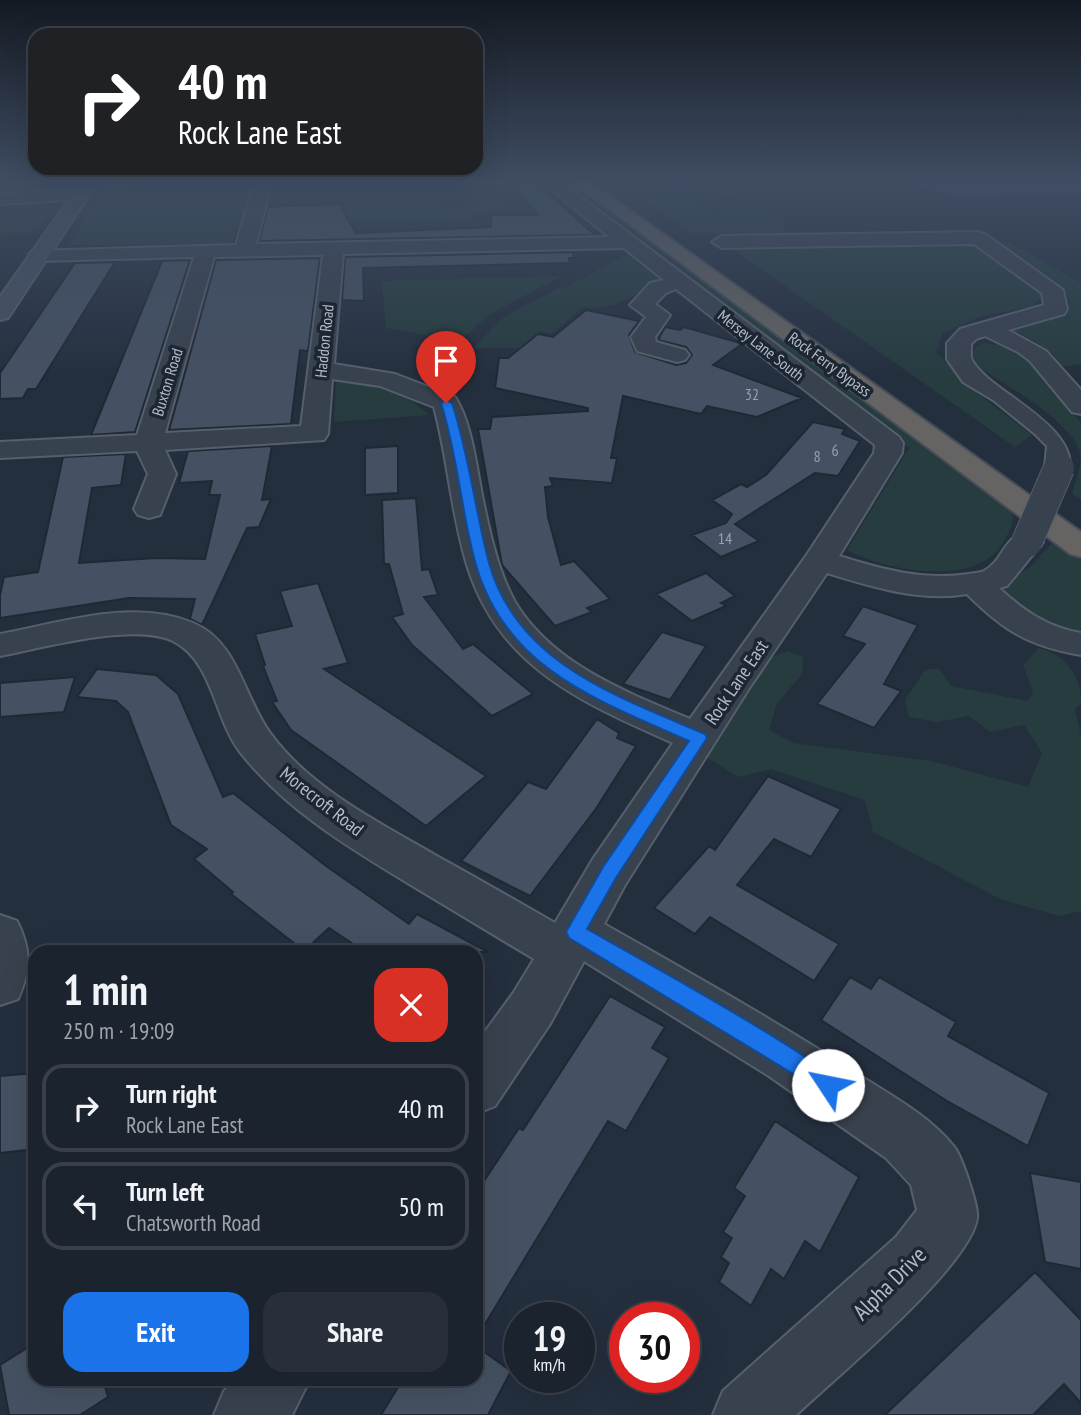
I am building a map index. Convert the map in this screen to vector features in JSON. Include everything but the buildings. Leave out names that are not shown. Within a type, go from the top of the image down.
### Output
[{"type":"highway","name":"Rock Ferry Bypass","points":[[669,246],[1081,547]]},
{"type":"highway","name":"Rock Ferry Bypass","points":[[697,246],[948,422]]},
{"type":"highway","points":[[1025,476],[1070,507]]},
{"type":"main road","points":[[0,313],[46,246]]},
{"type":"main road","points":[[13,256],[39,255]]},
{"type":"street","points":[[244,251],[245,246]]},
{"type":"street","points":[[39,255],[480,246]]},
{"type":"street","name":"Mersey Lane South","points":[[633,246],[889,443]]},
{"type":"street","points":[[820,560],[876,578],[921,586],[953,586],[995,579],[1027,542],[1059,467],[1061,445],[1045,428],[1002,395],[972,377],[959,359],[958,343],[968,334],[985,328],[1056,309],[1052,290],[989,246]]},
{"type":"street","name":"Haddon Road","points":[[148,444],[314,434],[334,248]]},
{"type":"street","name":"Buxton Road","points":[[148,444],[206,252]]},
{"type":"street","points":[[677,355],[645,346],[643,337],[659,315],[641,304],[658,288],[679,282]]},
{"type":"street","points":[[985,328],[1026,347],[1038,356],[1081,406]]},
{"type":"street","points":[[322,371],[361,373],[407,383],[446,403],[457,435],[483,566],[508,622],[545,661],[614,701],[699,738]]},
{"type":"street","name":"Rock Lane East","points":[[483,1078],[532,1008],[609,872],[735,681],[820,560],[888,453],[889,443]]},
{"type":"street","points":[[0,450],[148,444],[162,474],[149,509]]},
{"type":"street","points":[[975,583],[1006,615],[1034,634],[1081,644]]},
{"type":"street","name":"Morecroft Road","points":[[0,645],[112,624],[150,624],[180,630],[202,642],[227,684],[253,740],[291,782],[358,832],[570,942]]},
{"type":"street","points":[[0,935],[5,945],[4,971],[0,984]]},
{"type":"street","name":"Alpha Drive","points":[[570,942],[788,1058],[906,1139],[936,1170],[948,1217],[918,1259],[747,1415]]},
{"type":"green space","points":[[644,246],[658,246],[1012,511],[1010,530],[992,556],[974,566],[931,571],[884,564],[847,550],[909,448]]},
{"type":"green space","points":[[728,246],[985,246],[1033,281],[1042,296],[1031,307],[982,316],[943,333],[936,352],[977,393],[1032,435],[1015,447]]},
{"type":"green space","points":[[1006,246],[1016,246],[1081,283],[1081,364],[1061,367],[1045,349],[1010,328],[1058,318],[1068,313],[1070,299],[1062,287]]},
{"type":"green space","points":[[629,253],[661,280],[614,304],[583,307],[552,334],[539,331],[522,348],[473,348],[504,317]]},
{"type":"green space","points":[[562,276],[490,314],[460,341],[386,328],[382,281]]},
{"type":"green space","points":[[985,343],[1009,347],[1021,353],[1081,423],[1081,456],[1076,443],[1053,418],[979,367],[973,352],[976,347]]},
{"type":"green space","points":[[336,379],[362,383],[397,394],[429,415],[334,422]]},
{"type":"green space","points":[[1081,456],[1081,500],[1072,494]]},
{"type":"green space","points":[[1054,541],[1081,561],[1081,633],[1020,616],[1001,591],[1011,578],[1029,568]]},
{"type":"green space","points":[[1039,648],[1064,661],[1075,675],[1080,693],[1081,703],[1075,709],[1081,737],[1081,911],[1059,916],[1000,899],[873,832],[865,800],[771,769],[739,777],[707,758],[728,715],[766,659],[788,651],[803,657],[802,674],[777,703],[769,730],[793,743],[931,761],[1028,787],[1042,753],[1024,725],[990,732],[969,716],[937,722],[909,717],[905,700],[925,670],[939,668],[951,686],[1028,701],[1033,693],[1023,665]]},
{"type":"route","points":[[446,403],[457,435],[483,566],[508,622],[545,661],[614,701],[699,738],[609,872],[576,932],[788,1058],[828,1085]]}]
